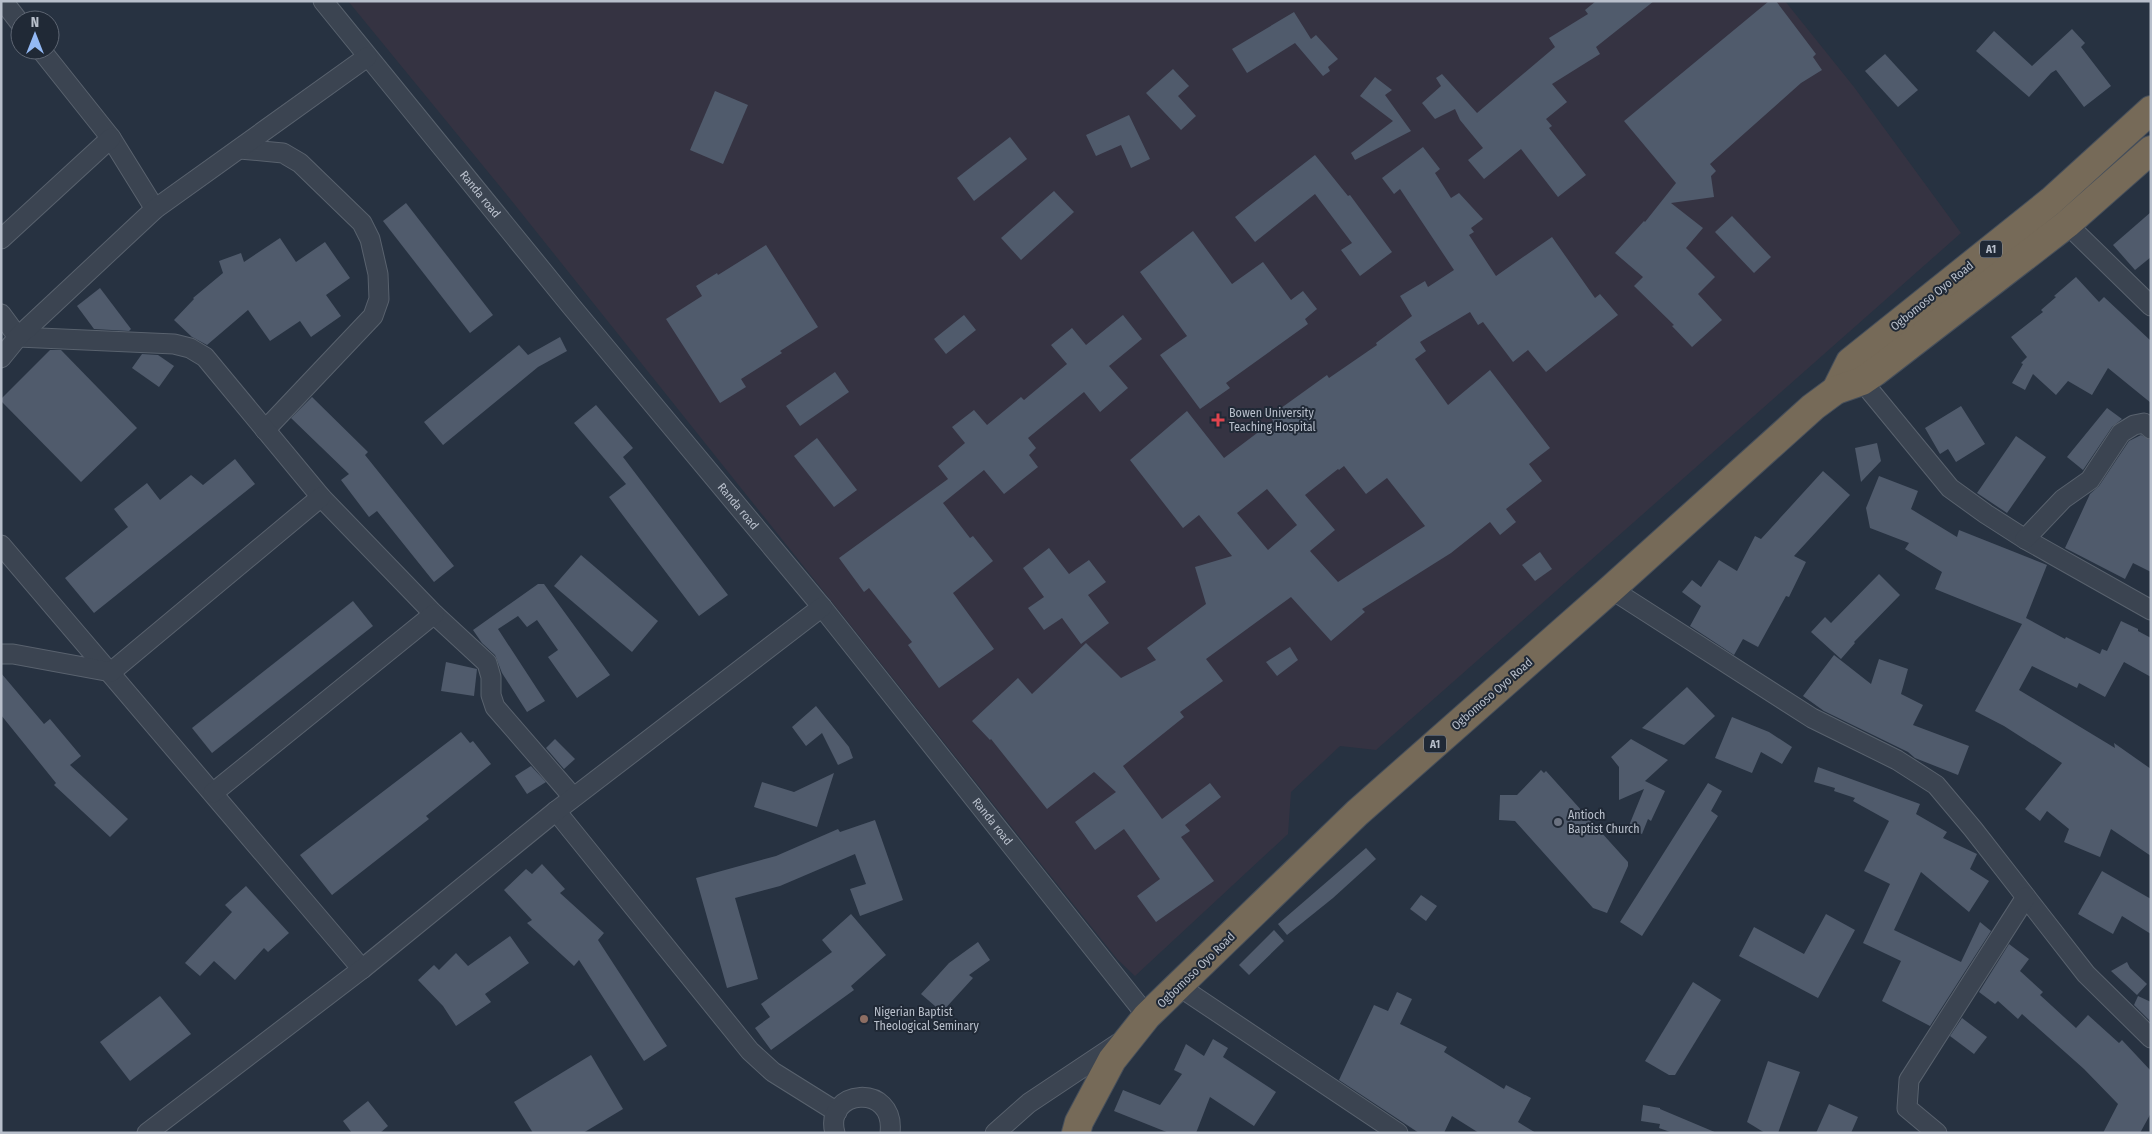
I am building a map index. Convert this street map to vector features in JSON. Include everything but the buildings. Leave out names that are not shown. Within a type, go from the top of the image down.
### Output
[{"type":"highway","name":"Ogbomoso Oyo Road","points":[[1076,1133],[1078,1122],[1112,1060],[1141,1024],[1357,813],[1611,589],[1812,407],[1836,390],[2051,201],[2151,110]]},
{"type":"highway","name":"Ogbomoso Oyo Road","points":[[1856,372],[2067,224],[2151,150]]},
{"type":"street","name":"Randa road","points":[[323,1],[367,57],[822,607],[1141,1024]]},
{"type":"street","points":[[1,358],[18,337],[154,209],[367,57]]},
{"type":"street","points":[[49,60],[111,138],[154,209]]},
{"type":"street","points":[[1,239],[111,138]]},
{"type":"street","points":[[240,149],[283,153],[300,163],[362,223],[370,239],[378,274],[379,300],[373,316],[265,430]]},
{"type":"street","points":[[2067,224],[2151,306]]},
{"type":"street","points":[[1,314],[18,337]]},
{"type":"street","points":[[18,337],[174,344],[190,348],[205,357],[320,497],[434,614],[487,663],[491,677],[491,695],[495,707],[573,797]]},
{"type":"street","points":[[1856,372],[1950,488],[2025,539],[2151,610]]},
{"type":"street","points":[[2025,539],[2063,499],[2090,480],[2121,433],[2134,425],[2144,423],[2151,429]]},
{"type":"street","points":[[111,672],[320,497]]},
{"type":"street","points":[[1,545],[362,969]]},
{"type":"street","points":[[1611,589],[1812,718],[1897,760],[1936,785],[2086,974],[2151,1038]]},
{"type":"street","points":[[147,1133],[362,969],[573,797],[822,607]]},
{"type":"street","points":[[213,793],[434,614]]},
{"type":"street","points":[[1,654],[13,654],[111,672]]},
{"type":"street","points":[[556,811],[750,1051],[772,1072],[837,1112]]},
{"type":"street","points":[[1938,1133],[1907,1108],[1909,1080],[2026,897]]},
{"type":"street","points":[[1180,987],[1398,1133]]},
{"type":"street","points":[[995,1133],[1029,1103],[1141,1024]]},
{"type":"street","points":[[835,1133],[834,1120],[837,1112],[848,1100],[865,1097],[873,1099],[886,1109],[893,1130]]},
{"type":"shaded area","name":"Bowen University Teaching Hospital","points":[[348,1],[1785,1],[1854,87],[1961,233],[1376,750],[1340,746],[1291,792],[1288,834],[1135,976],[1117,959],[511,200]]},
{"type":"place","name":"Bowen University Teaching Hospital","points":[[1218,420]]},
{"type":"place","name":"Antioch Baptist Church","points":[[1558,822]]},
{"type":"place","name":"Nigerian Baptist Theological Seminary","points":[[864,1019]]}]
